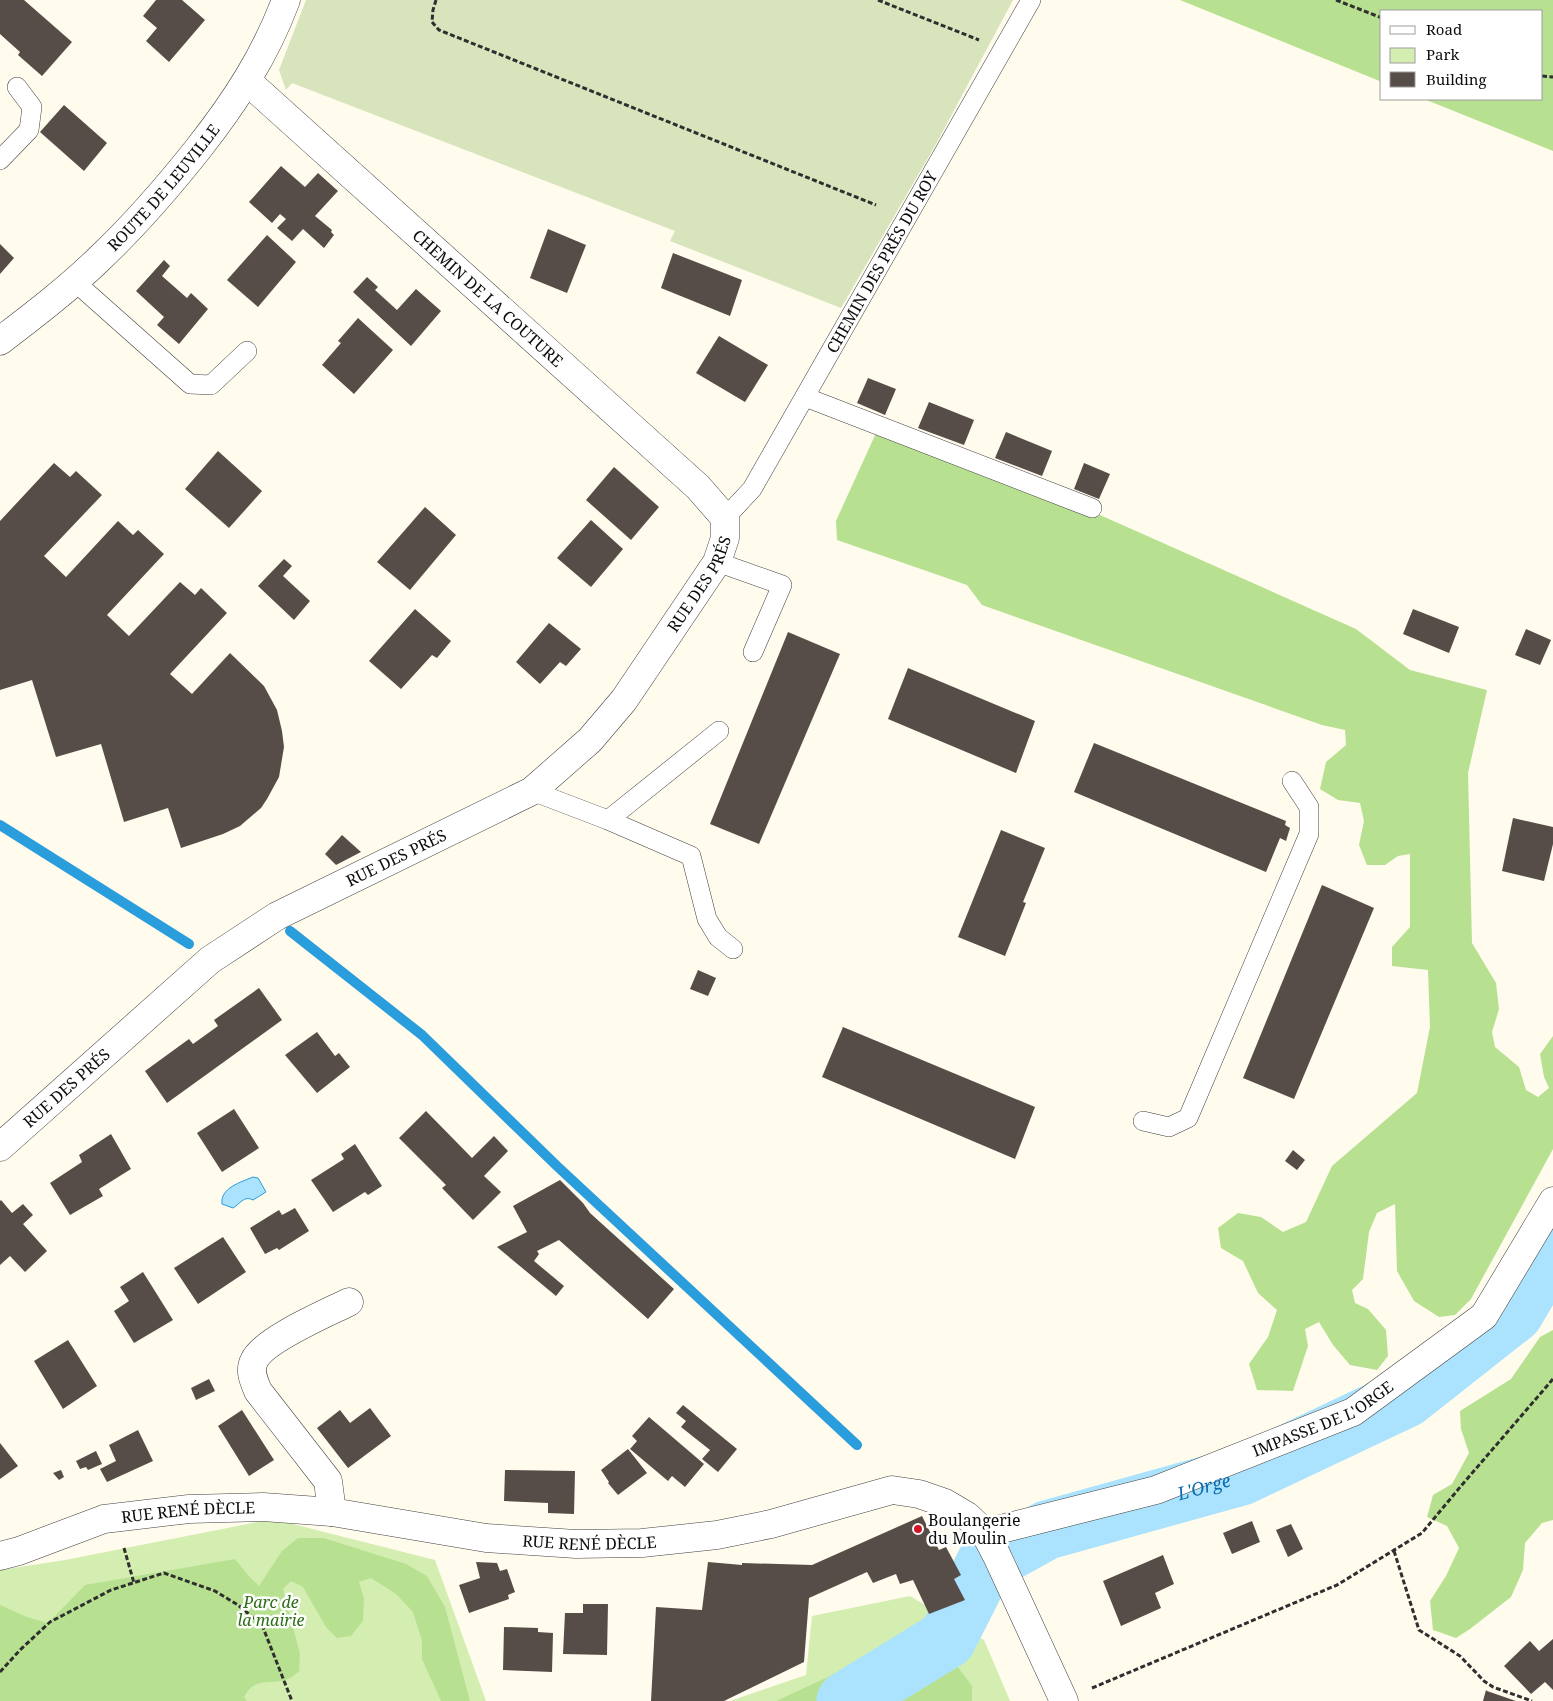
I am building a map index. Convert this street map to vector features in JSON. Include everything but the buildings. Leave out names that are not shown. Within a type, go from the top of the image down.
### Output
[{"type":"street","name":"ROUTE DE LEUVILLE","points":[[0,342],[49,304],[99,259],[137,221],[175,178],[214,129],[247,81],[273,33],[286,0]]},
{"type":"street","name":"CHEMIN DE LA COUTURE","points":[[247,81],[698,487],[725,518]]},
{"type":"street","name":"RUE DES PRÉS","points":[[0,1147],[210,960],[277,916],[532,791],[590,740],[624,700],[718,562],[725,538],[725,518]]},
{"type":"street","name":"IMPASSE DE L'ORGE","points":[[991,1544],[1156,1490],[1352,1412],[1484,1316],[1553,1201]]},
{"type":"street","points":[[332,1512],[328,1481],[258,1391],[252,1375],[253,1361],[262,1350],[274,1341],[349,1302]]},
{"type":"street","name":"RUE RENÉ DÈCLE","points":[[0,1556],[19,1551],[104,1519],[189,1509],[263,1506],[332,1512],[486,1538],[576,1544],[642,1543],[717,1536],[771,1524],[892,1490],[919,1494],[945,1503],[967,1516],[991,1544],[1064,1701]]},
{"type":"lane","name":"CHEMIN DES PRÉS DU ROY","points":[[725,518],[752,489],[1031,0]]},
{"type":"lane","points":[[0,160],[29,130],[32,107],[17,87]]},
{"type":"lane","points":[[74,281],[190,384],[211,385],[247,351]]},
{"type":"lane","points":[[804,397],[1092,508]]},
{"type":"lane","points":[[718,562],[782,585],[753,652]]},
{"type":"lane","points":[[608,820],[719,731]]},
{"type":"lane","points":[[1143,1121],[1169,1127],[1188,1118],[1309,834],[1309,807],[1292,782]]},
{"type":"lane","points":[[532,791],[608,820],[691,856],[707,919],[718,937],[734,949]]},
{"type":"path","points":[[436,0],[432,22],[439,30],[876,206]]},
{"type":"path","points":[[878,0],[980,41]]},
{"type":"path","points":[[1336,0],[1380,17]]},
{"type":"path","points":[[1064,1701],[1337,1586],[1422,1533],[1553,1379]]},
{"type":"path","points":[[124,1540],[124,1548],[134,1583]]},
{"type":"path","points":[[1394,1551],[1419,1630],[1460,1656],[1484,1681],[1493,1687],[1532,1701]]},
{"type":"path","points":[[0,1672],[50,1622],[111,1590],[164,1573],[215,1591],[238,1605],[262,1625],[292,1701]]},
{"type":"green space","points":[[306,0],[1013,0],[936,144],[841,308],[670,241],[675,231],[292,83],[286,90],[279,70]]},
{"type":"green space","points":[[1180,0],[1553,0],[1553,151],[1426,100],[1543,100],[1543,10],[1380,10],[1380,81]]},
{"type":"green space","points":[[876,433],[1100,515],[1356,629],[1410,670],[1487,690],[1468,773],[1472,943],[1496,983],[1499,1009],[1492,1032],[1495,1047],[1519,1067],[1526,1090],[1538,1097],[1549,1088],[1544,1077],[1540,1054],[1553,1036],[1553,1149],[1471,1299],[1455,1315],[1439,1317],[1414,1301],[1397,1271],[1395,1204],[1377,1213],[1369,1232],[1363,1279],[1352,1290],[1355,1303],[1368,1309],[1386,1330],[1388,1356],[1377,1370],[1350,1365],[1333,1345],[1319,1322],[1305,1329],[1308,1346],[1293,1391],[1257,1390],[1249,1364],[1268,1337],[1277,1310],[1258,1293],[1243,1261],[1221,1248],[1218,1228],[1238,1213],[1261,1217],[1283,1232],[1306,1222],[1332,1166],[1417,1093],[1430,1027],[1428,970],[1392,966],[1392,947],[1410,927],[1410,854],[1398,856],[1385,865],[1367,865],[1359,845],[1364,821],[1360,803],[1338,800],[1320,789],[1326,762],[1346,745],[1345,730],[1322,725],[982,605],[967,585],[837,540],[836,521]]},
{"type":"green space","points":[[1553,1330],[1553,1520],[1542,1523],[1525,1543],[1523,1570],[1511,1597],[1456,1638],[1433,1630],[1430,1601],[1446,1576],[1459,1548],[1447,1526],[1427,1517],[1433,1495],[1452,1484],[1469,1453],[1461,1429],[1460,1411],[1511,1379],[1540,1337]]},
{"type":"green space","name":"Parc de la mairie","points":[[273,1519],[435,1560],[486,1701],[0,1701],[0,1570],[65,1560]]},
{"type":"green space","name":"Parc de la mairie","points":[[298,1538],[324,1538],[406,1564],[427,1576],[445,1607],[470,1701],[441,1701],[422,1659],[422,1641],[413,1612],[396,1594],[371,1578],[359,1582],[364,1598],[363,1621],[351,1636],[337,1638],[326,1627],[303,1587],[291,1581],[283,1589],[300,1654],[299,1672],[282,1681],[259,1683],[249,1690],[244,1697],[247,1701],[0,1701],[0,1605],[27,1617],[48,1623],[85,1585],[235,1559],[259,1586],[282,1551]]},
{"type":"green space","points":[[910,1596],[984,1640],[1010,1701],[730,1701],[806,1675],[812,1616]]},
{"type":"green space","points":[[907,1645],[937,1648],[954,1662],[972,1686],[972,1701],[776,1701],[841,1671]]},
{"type":"water","points":[[253,1177],[258,1178],[266,1192],[253,1200],[245,1199],[233,1208],[222,1204],[224,1194],[232,1186]]},
{"type":"waterway","points":[[0,825],[189,944]]},
{"type":"waterway","points":[[290,931],[422,1035],[558,1167],[857,1445]]},
{"type":"waterway","name":"L'Orge","points":[[846,1701],[947,1639],[985,1564],[1047,1530],[1241,1476],[1406,1398],[1514,1313],[1553,1247]]},
{"type":"place","name":"Boulangerie du Moulin","points":[[918,1529]]}]
